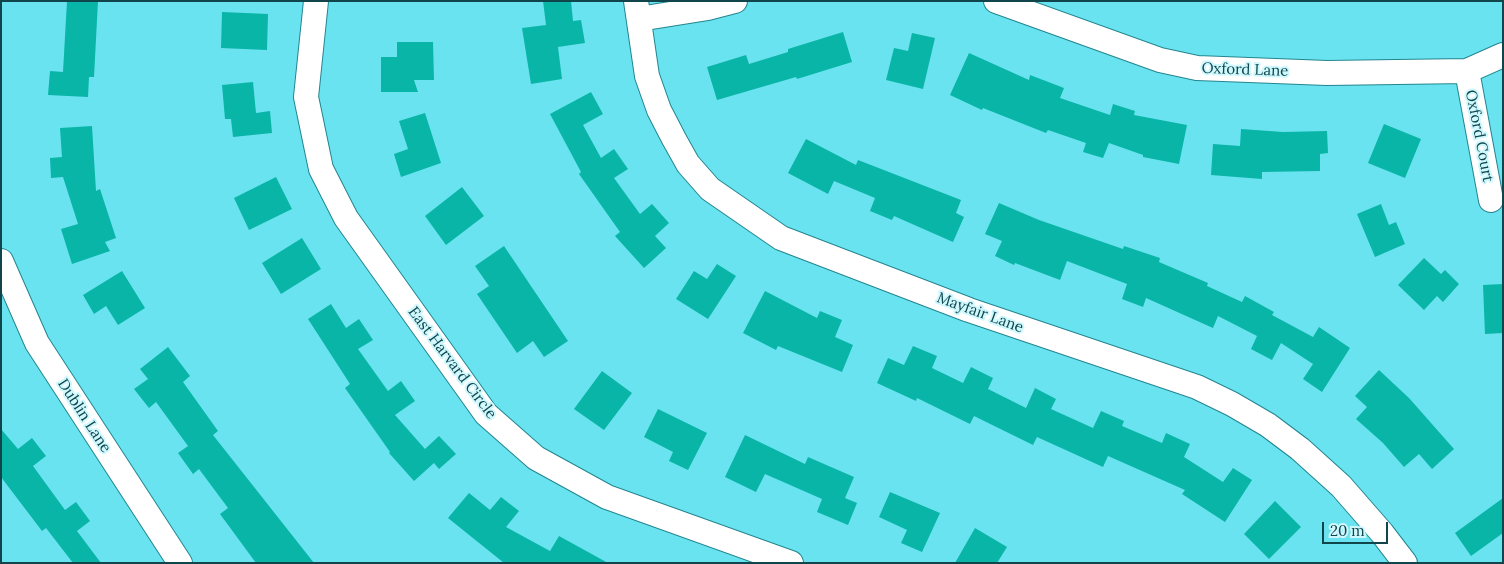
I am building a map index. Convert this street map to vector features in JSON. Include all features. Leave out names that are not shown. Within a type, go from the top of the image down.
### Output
[{"type":"street","name":"East Harvard Circle","points":[[316,1],[306,97],[321,169],[346,218],[486,414],[536,458],[607,497],[791,563]]},
{"type":"street","points":[[638,10],[708,8],[735,1]]},
{"type":"street","name":"Oxford Lane","points":[[996,1],[1150,57],[1197,68],[1327,73],[1467,71],[1503,55]]},
{"type":"street","name":"Mayfair Lane","points":[[638,10],[647,76],[659,110],[688,164],[710,189],[781,238],[969,310],[1197,387],[1232,404],[1268,425],[1300,449],[1341,486],[1405,563]]},
{"type":"street","name":"Oxford Court","points":[[1467,71],[1491,200]]},
{"type":"street","name":"Dublin Lane","points":[[1,261],[37,343],[180,563]]},
{"type":"building","points":[[67,1],[98,1],[94,77],[89,77],[88,97],[48,95],[50,71],[63,72]]},
{"type":"building","points":[[543,1],[571,1],[573,21],[581,20],[585,43],[558,47],[562,79],[531,84],[522,28],[546,25]]},
{"type":"building","points":[[222,12],[268,14],[267,50],[221,48]]},
{"type":"building","points":[[843,32],[852,62],[717,100],[707,67],[746,55],[749,64],[788,52],[788,49]]},
{"type":"building","points":[[912,33],[935,38],[923,89],[886,80],[894,48],[908,51]]},
{"type":"building","points":[[397,42],[433,42],[434,80],[414,80],[418,92],[381,92],[381,57],[397,57]]},
{"type":"building","points":[[969,53],[1029,80],[1030,75],[1064,88],[1060,98],[1110,115],[1113,104],[1135,111],[1134,115],[1187,125],[1179,164],[1143,157],[1143,155],[1109,143],[1103,158],[1083,152],[1086,143],[1048,130],[1046,133],[983,108],[982,110],[950,95]]},
{"type":"building","points":[[253,82],[256,113],[270,111],[272,133],[233,137],[231,119],[225,119],[222,85]]},
{"type":"building","points":[[591,92],[603,114],[583,125],[601,158],[614,149],[628,169],[614,178],[640,214],[652,204],[669,223],[655,236],[666,248],[644,268],[615,236],[620,232],[579,174],[581,172],[550,114]]},
{"type":"building","points":[[425,113],[441,163],[401,177],[394,154],[408,149],[399,121]]},
{"type":"building","points":[[1384,124],[1421,139],[1405,178],[1368,163]]},
{"type":"building","points":[[92,126],[96,191],[100,189],[116,238],[105,242],[110,251],[72,264],[61,229],[78,224],[63,177],[51,178],[50,158],[62,157],[60,128]]},
{"type":"building","points":[[1241,129],[1283,132],[1327,131],[1328,153],[1320,154],[1320,171],[1262,172],[1262,179],[1211,175],[1213,144],[1240,146]]},
{"type":"building","points":[[806,139],[856,165],[858,160],[961,200],[956,213],[964,217],[953,242],[894,216],[892,220],[870,211],[875,198],[834,181],[828,194],[788,173]]},
{"type":"building","points":[[276,177],[292,209],[249,230],[234,198]]},
{"type":"building","points":[[462,187],[484,216],[446,245],[425,216]]},
{"type":"building","points":[[999,203],[1039,220],[1123,249],[1124,246],[1160,258],[1159,262],[1208,283],[1207,286],[1242,302],[1245,296],[1274,312],[1272,315],[1313,337],[1319,327],[1350,348],[1322,392],[1303,379],[1313,364],[1281,343],[1272,360],[1251,349],[1257,336],[1218,316],[1213,328],[1146,298],[1143,307],[1122,299],[1127,284],[1067,261],[1060,280],[1015,263],[1014,265],[995,256],[1002,241],[985,234]]},
{"type":"building","points":[[1381,204],[1389,225],[1396,222],[1405,244],[1375,257],[1357,214]]},
{"type":"building","points":[[302,238],[321,269],[281,294],[262,263]]},
{"type":"building","points":[[504,246],[568,341],[544,357],[533,341],[517,353],[477,294],[489,286],[475,266]]},
{"type":"building","points":[[1424,258],[1441,274],[1445,270],[1459,284],[1443,302],[1437,296],[1424,310],[1398,285]]},
{"type":"building","points":[[717,264],[736,276],[708,319],[676,299],[694,271],[707,279]]},
{"type":"building","points":[[122,271],[145,308],[118,325],[106,306],[94,314],[83,295]]},
{"type":"building","points":[[1503,284],[1503,333],[1485,334],[1483,285]]},
{"type":"building","points":[[765,291],[817,318],[820,311],[842,320],[835,337],[853,345],[842,372],[778,346],[776,350],[743,333]]},
{"type":"building","points":[[331,304],[346,328],[359,319],[373,340],[358,349],[388,391],[401,381],[415,401],[395,415],[425,449],[439,436],[456,454],[439,469],[434,463],[414,481],[389,453],[345,388],[350,384],[308,319]]},
{"type":"building","points":[[913,346],[937,356],[932,368],[963,383],[971,367],[993,378],[988,389],[1026,408],[1035,388],[1056,399],[1051,409],[1093,428],[1101,411],[1124,421],[1122,426],[1162,443],[1166,433],[1190,444],[1184,457],[1223,482],[1233,468],[1252,480],[1225,522],[1182,494],[1185,490],[1108,456],[1103,467],[1037,437],[1033,445],[974,416],[970,424],[917,398],[916,401],[877,383],[888,358],[904,365]]},
{"type":"building","points":[[168,347],[190,376],[183,382],[218,431],[213,435],[314,563],[256,563],[220,514],[228,508],[199,469],[193,474],[178,453],[188,446],[156,402],[149,408],[134,389],[148,379],[140,369]]},
{"type":"building","points":[[1379,370],[1409,398],[1454,449],[1432,469],[1419,454],[1404,467],[1383,443],[1356,419],[1367,407],[1355,396]]},
{"type":"building","points":[[602,371],[632,393],[604,430],[574,409]]},
{"type":"building","points":[[658,409],[707,433],[688,470],[669,461],[673,452],[644,437]]},
{"type":"building","points":[[1,429],[18,449],[32,438],[46,456],[33,466],[65,510],[76,502],[90,521],[77,531],[101,563],[73,563],[46,528],[42,531],[1,477]]},
{"type":"building","points":[[745,435],[805,464],[808,457],[854,477],[845,498],[857,503],[848,525],[817,512],[822,499],[765,474],[756,492],[725,477]]},
{"type":"building","points":[[890,492],[940,513],[922,552],[901,543],[907,530],[879,517]]},
{"type":"building","points":[[469,493],[490,510],[501,497],[519,511],[506,527],[550,551],[559,536],[608,563],[504,563],[448,518]]},
{"type":"building","points":[[1503,498],[1503,533],[1471,556],[1455,533]]},
{"type":"building","points":[[1275,501],[1301,527],[1269,559],[1244,534]]},
{"type":"building","points":[[975,528],[1007,547],[997,563],[955,563]]}]
